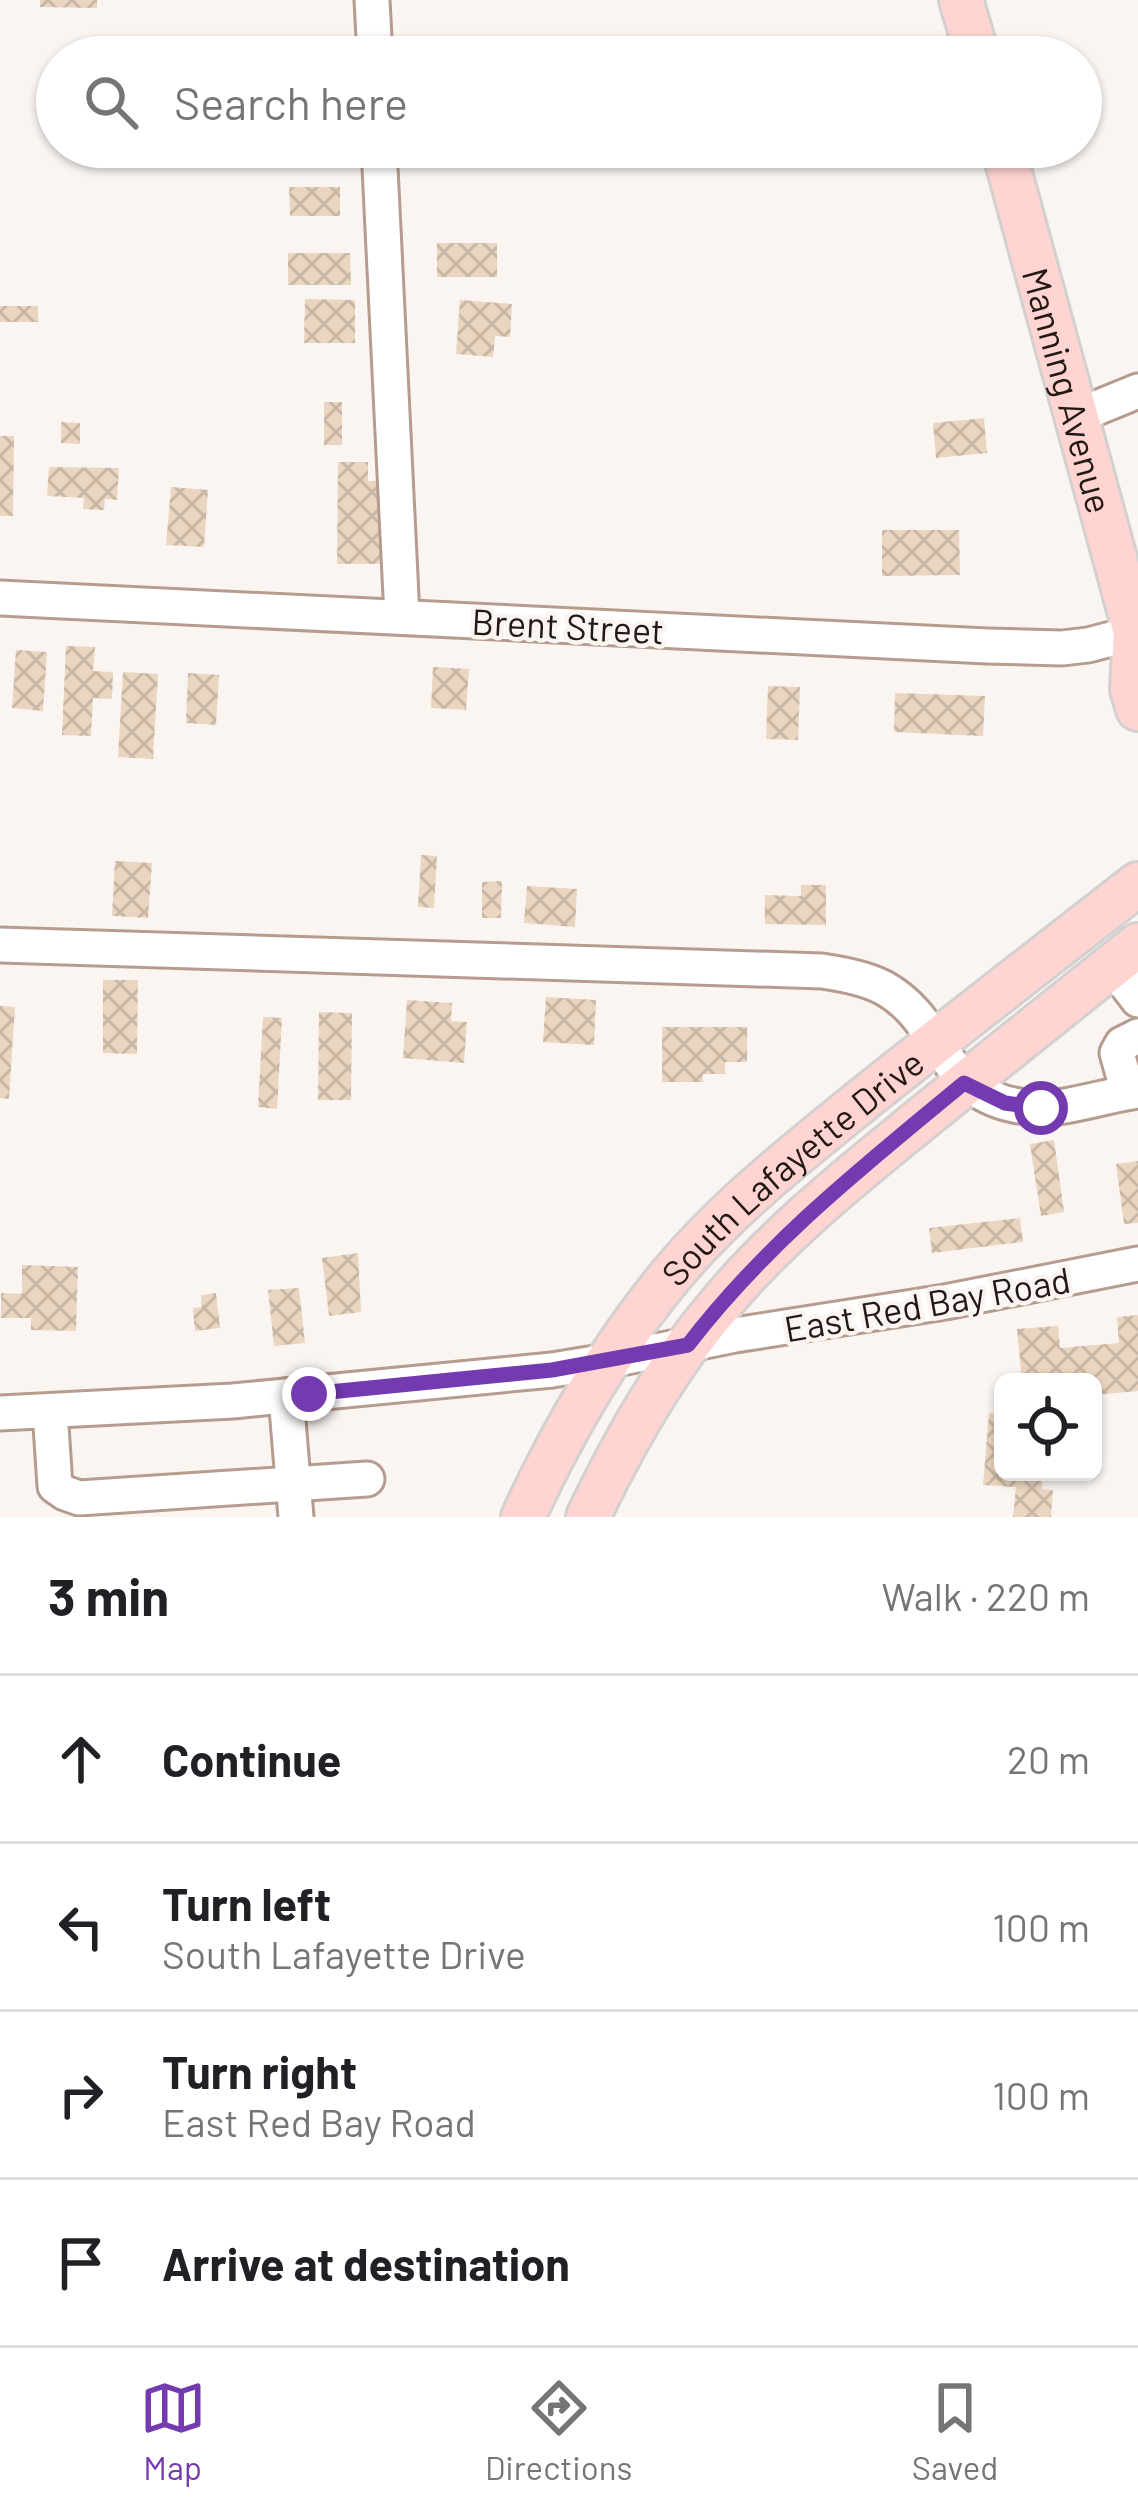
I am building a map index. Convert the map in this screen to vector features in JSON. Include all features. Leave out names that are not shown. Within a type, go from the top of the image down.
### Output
[{"type":"main road","points":[[962,0],[971,36]]},
{"type":"main road","name":"Manning Avenue","points":[[1009,168],[1137,634],[1132,689],[1138,710]]},
{"type":"main road","name":"South Lafayette Drive","points":[[524,1517],[544,1471],[608,1361],[659,1290],[708,1234],[781,1167],[1138,884]]},
{"type":"main road","name":"South Lafayette Drive","points":[[588,1517],[641,1417],[717,1307],[786,1235],[881,1151],[1125,956]]},
{"type":"street","points":[[372,0],[374,36]]},
{"type":"street","points":[[380,168],[402,617]]},
{"type":"street","points":[[1077,416],[1138,392]]},
{"type":"street","name":"Brent Street","points":[[0,598],[1062,648],[1137,634]]},
{"type":"street","points":[[0,945],[822,971],[884,988],[911,1011],[964,1083],[1005,1103],[1041,1108],[1131,1079],[1118,1053],[1122,1043],[1138,1036]]},
{"type":"street","points":[[1125,956],[1138,1000]]},
{"type":"street","name":"East Red Bay Road","points":[[0,1413],[286,1396],[552,1370],[1138,1264]]},
{"type":"street","points":[[286,1396],[295,1501]]},
{"type":"street","points":[[50,1411],[55,1486],[79,1498],[295,1501],[367,1479]]},
{"type":"building","points":[[40,0],[97,0],[97,8],[40,7]]},
{"type":"building","points":[[289,187],[340,187],[340,216],[290,216]]},
{"type":"building","points":[[437,243],[497,243],[497,277],[437,277]]},
{"type":"building","points":[[288,253],[350,253],[351,285],[288,285]]},
{"type":"building","points":[[305,299],[355,300],[355,343],[304,343]]},
{"type":"building","points":[[460,300],[512,304],[510,337],[495,336],[493,357],[456,354]]},
{"type":"building","points":[[0,306],[38,306],[38,322],[0,322]]},
{"type":"building","points":[[324,402],[342,402],[342,445],[324,445]]},
{"type":"building","points":[[984,418],[987,453],[936,458],[933,423]]},
{"type":"building","points":[[61,422],[80,423],[80,444],[61,443]]},
{"type":"building","points":[[0,436],[14,436],[13,516],[0,516]]},
{"type":"building","points":[[338,462],[368,462],[368,481],[379,481],[382,564],[337,564]]},
{"type":"building","points":[[49,467],[119,468],[117,500],[105,499],[104,510],[83,509],[84,498],[47,496]]},
{"type":"building","points":[[171,487],[208,490],[204,547],[166,545]]},
{"type":"building","points":[[882,530],[959,530],[960,575],[882,576]]},
{"type":"building","points":[[66,646],[95,647],[93,671],[113,672],[112,699],[93,698],[91,736],[62,735]]},
{"type":"building","points":[[16,650],[47,652],[43,711],[12,708]]},
{"type":"building","points":[[433,667],[469,669],[466,710],[431,708]]},
{"type":"building","points":[[123,672],[158,674],[153,759],[118,757]]},
{"type":"building","points":[[188,673],[219,675],[216,725],[186,723]]},
{"type":"building","points":[[768,686],[800,687],[798,740],[766,739]]},
{"type":"building","points":[[895,693],[985,696],[983,736],[894,732]]},
{"type":"building","points":[[421,855],[437,856],[434,908],[418,907]]},
{"type":"building","points":[[115,861],[152,863],[148,918],[112,916]]},
{"type":"building","points":[[502,881],[501,918],[482,918],[482,882]]},
{"type":"building","points":[[801,885],[826,885],[826,925],[765,924],[765,895],[801,896]]},
{"type":"building","points":[[527,886],[577,889],[575,927],[524,923]]},
{"type":"building","points":[[103,980],[138,980],[137,1054],[103,1053]]},
{"type":"building","points":[[546,997],[596,1000],[594,1045],[543,1042]]},
{"type":"building","points":[[407,1000],[452,1003],[451,1021],[467,1022],[464,1063],[403,1058]]},
{"type":"building","points":[[0,1006],[15,1007],[9,1099],[0,1098]]},
{"type":"building","points":[[319,1012],[352,1013],[351,1100],[318,1100]]},
{"type":"building","points":[[263,1017],[282,1018],[277,1109],[258,1107]]},
{"type":"building","points":[[662,1027],[747,1027],[747,1062],[725,1062],[725,1074],[703,1074],[703,1082],[662,1082]]},
{"type":"building","points":[[1054,1140],[1064,1212],[1041,1216],[1030,1144]]},
{"type":"building","points":[[1138,1161],[1138,1223],[1124,1224],[1116,1164]]},
{"type":"building","points":[[1020,1218],[1023,1242],[932,1253],[929,1228]]},
{"type":"building","points":[[358,1253],[361,1312],[329,1316],[322,1258]]},
{"type":"building","points":[[22,1265],[78,1267],[76,1331],[31,1330],[31,1318],[1,1318],[1,1293],[22,1294]]},
{"type":"building","points":[[299,1288],[305,1343],[274,1346],[268,1290]]},
{"type":"building","points":[[216,1293],[220,1328],[195,1331],[193,1308],[202,1307],[201,1295]]},
{"type":"building","points":[[1138,1315],[1138,1391],[1102,1394],[1102,1373],[1021,1373],[1017,1329],[1058,1326],[1060,1348],[1119,1343],[1117,1317]]},
{"type":"building","points":[[989,1413],[994,1413],[994,1481],[1042,1481],[1042,1489],[1053,1490],[1051,1517],[1013,1517],[1016,1487],[983,1485]]},
{"type":"route","points":[[309,1394],[552,1370],[688,1345],[749,1271],[786,1235],[964,1083],[1005,1103],[1041,1108]]}]
